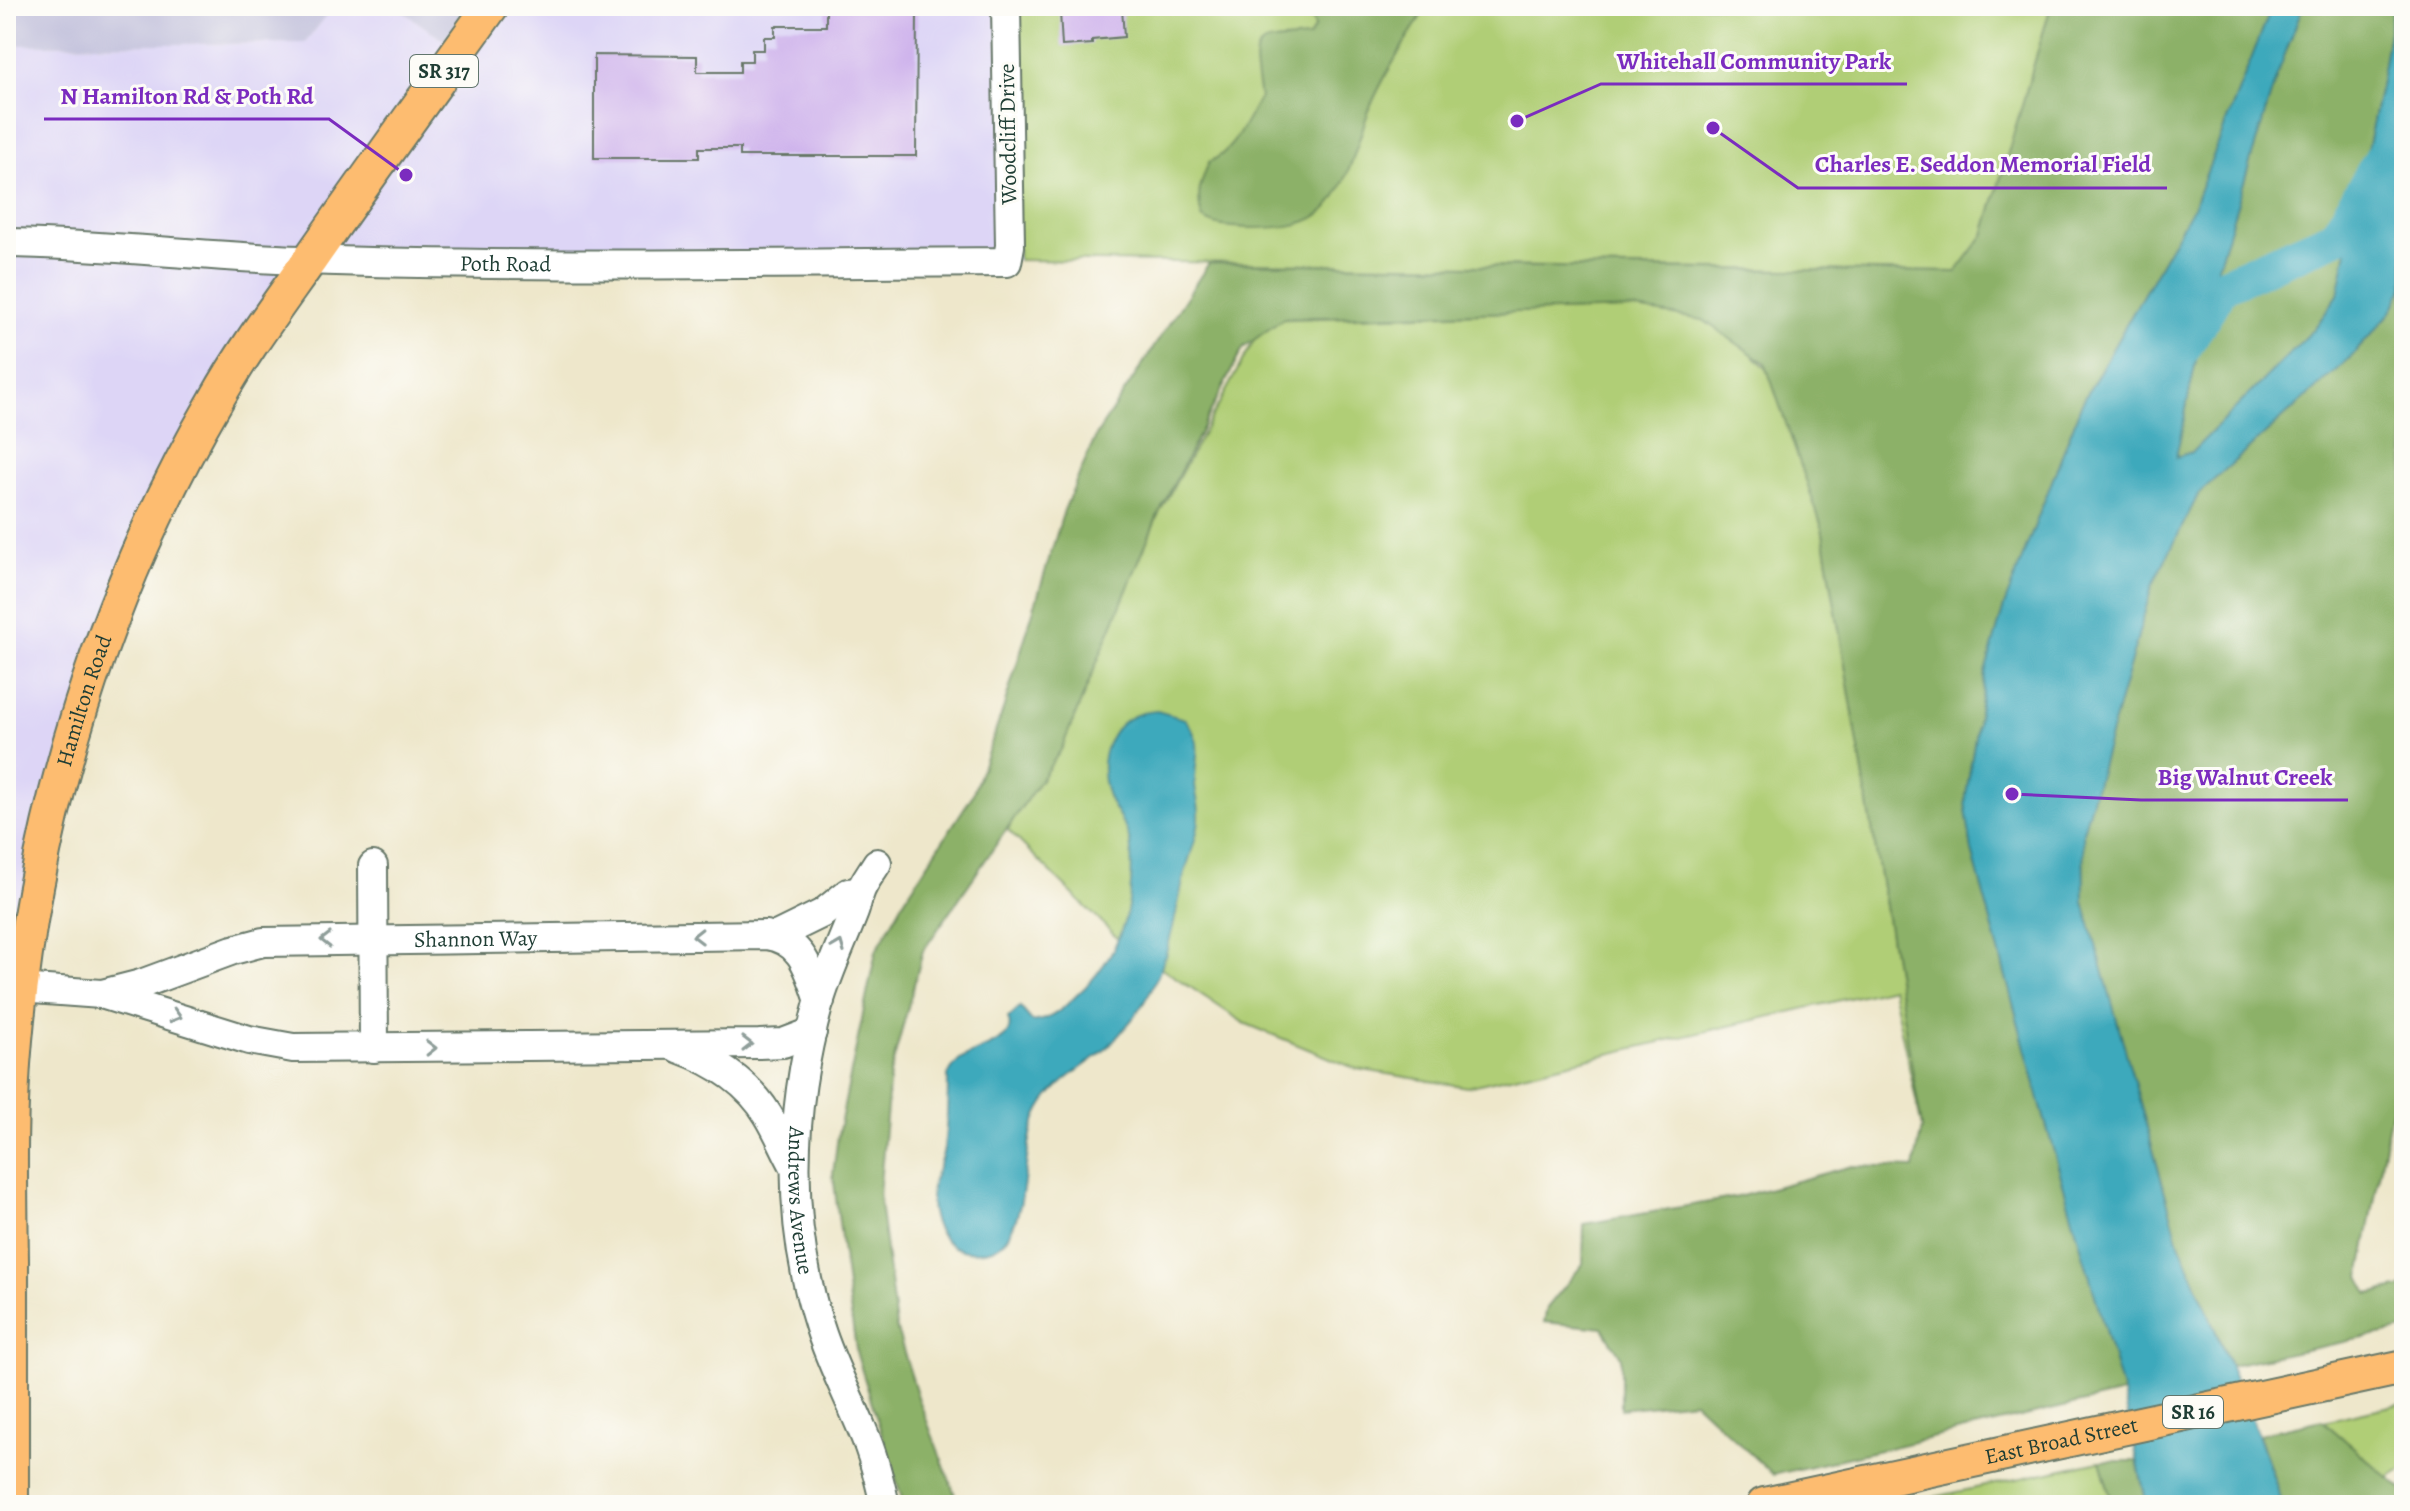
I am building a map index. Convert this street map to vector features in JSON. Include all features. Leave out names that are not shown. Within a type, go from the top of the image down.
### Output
[{"type":"main road","name":"Hamilton Road","points":[[11,1505],[14,988],[40,860],[77,716],[139,548],[202,424],[254,337],[491,6]]},
{"type":"main road","name":"East Broad Street","points":[[1764,1505],[2404,1367]]},
{"type":"street","name":"Woodcliff Drive","points":[[1006,6],[1010,217],[1007,262]]},
{"type":"street","name":"Poth Road","points":[[6,243],[309,261],[599,265],[1007,262]]},
{"type":"street","name":"Andrews Avenue","points":[[877,863],[859,892],[820,1001],[799,1107],[794,1166],[797,1221],[806,1280],[832,1364],[875,1462],[885,1505]]},
{"type":"street","points":[[373,866],[374,1048]]},
{"type":"street","name":"Andrews Avenue","points":[[776,936],[823,913],[848,893],[859,892]]},
{"type":"street","name":"Shannon Way","points":[[101,994],[141,984],[263,942],[776,936]]},
{"type":"street","points":[[776,936],[794,945],[801,953],[820,1001]]},
{"type":"street","name":"Shannon Way","points":[[14,988],[101,994],[272,1046],[307,1049],[783,1043],[812,1032]]},
{"type":"street","name":"Shannon Way","points":[[671,1045],[706,1060],[750,1092],[769,1116],[794,1166]]},
{"type":"shaded area","points":[[6,6],[334,6],[305,43],[6,45]]},
{"type":"shaded area","points":[[334,6],[395,6],[459,51],[488,6],[1016,6],[1018,260],[305,255],[127,577],[33,896],[6,1505],[6,45],[305,43]]},
{"type":"shaded area","points":[[395,6],[488,6],[459,51]]},
{"type":"green space","points":[[1016,6],[2051,6],[1984,235],[1957,272],[1018,260]]},
{"type":"green space","points":[[1304,6],[1427,6],[1378,90],[1346,178],[1320,214],[1289,226],[1263,228],[1221,226],[1208,222],[1202,218],[1200,209],[1201,183],[1209,162],[1233,143],[1260,97],[1256,53],[1266,43],[1309,38],[1315,26]]},
{"type":"green space","points":[[2051,6],[2272,6],[2194,205],[2082,403],[2004,606],[1985,673],[1965,802],[1972,851],[2123,1393],[1773,1475],[1694,1401],[1621,1409],[1621,1357],[1603,1328],[1544,1322],[1547,1308],[1583,1264],[1584,1224],[1738,1197],[1852,1166],[1914,1168],[1922,1128],[1822,527],[1765,363],[1703,320],[1636,309],[1284,318],[1243,348],[1157,517],[1061,750],[923,951],[890,1074],[879,1195],[896,1327],[919,1400],[959,1505],[904,1505],[857,1355],[833,1174],[838,1135],[876,951],[905,899],[972,796],[1002,713],[1064,510],[1097,434],[1209,263],[1956,272],[1984,235]]},
{"type":"green space","points":[[2303,6],[2393,6],[2338,295],[2314,329],[2192,452],[2176,457],[2210,292],[2276,78]]},
{"type":"green space","points":[[2404,287],[2404,1043],[2360,1277],[2369,1294],[2404,1287],[2404,1330],[2230,1365],[2179,1243],[2084,902],[2083,831],[2152,586],[2199,493],[2351,357],[2391,312]]},
{"type":"green space","points":[[1705,306],[1772,374],[1822,527],[1922,1128],[1892,988],[1467,1087],[1357,1069],[1244,1023],[1117,938],[1008,830],[1157,517],[1265,320]]},
{"type":"green space","points":[[2404,1403],[2404,1469],[2388,1478],[2323,1421]]},
{"type":"green space","points":[[2322,1420],[2404,1491],[2404,1505],[2283,1505],[2259,1434]]},
{"type":"green space","points":[[2100,1461],[2113,1505],[1898,1505]]},
{"type":"green space","points":[[2100,1461],[2137,1461],[2147,1505],[2113,1505]]},
{"type":"water","points":[[2272,6],[2303,6],[2276,78],[2210,292],[2176,457],[2192,452],[2314,329],[2338,295],[2393,6],[2404,6],[2404,287],[2391,312],[2351,357],[2199,493],[2152,586],[2083,831],[2084,902],[2179,1243],[2258,1434],[2283,1505],[2147,1505],[2123,1393],[1972,851],[1965,802],[1985,673],[2004,606],[2082,403],[2194,205]]},
{"type":"water","points":[[1157,711],[1185,719],[1195,736],[1198,749],[1195,772],[1199,813],[1197,832],[1161,966],[1134,1017],[1110,1045],[1060,1085],[1040,1110],[1030,1139],[1020,1203],[1008,1236],[999,1246],[987,1250],[957,1248],[940,1234],[931,1201],[944,1148],[948,1075],[960,1060],[1002,1039],[1010,1026],[1008,1018],[1020,1007],[1032,1021],[1051,1016],[1063,1008],[1105,963],[1122,929],[1132,871],[1130,841],[1106,790],[1104,755],[1113,735],[1128,719]]},
{"type":"building","points":[[826,6],[917,6],[916,156],[740,156],[740,148],[699,148],[699,158],[594,158],[594,55],[697,56],[697,72],[740,72],[740,61],[752,61],[752,50],[764,50],[764,37],[775,37],[775,26],[826,26]]},
{"type":"building","points":[[1122,8],[1124,37],[1062,46],[1060,12]]},
{"type":"waterway","points":[[2181,351],[2222,286],[2336,236],[2404,121]]},
{"type":"place","name":"Whitehall Community Park","points":[[1517,121]]},
{"type":"place","name":"Charles E. Seddon Memorial Field","points":[[1713,128]]},
{"type":"place","name":"N Hamilton Rd & Poth Rd","points":[[406,175]]},
{"type":"place","name":"Big Walnut Creek","points":[[2012,794]]}]
